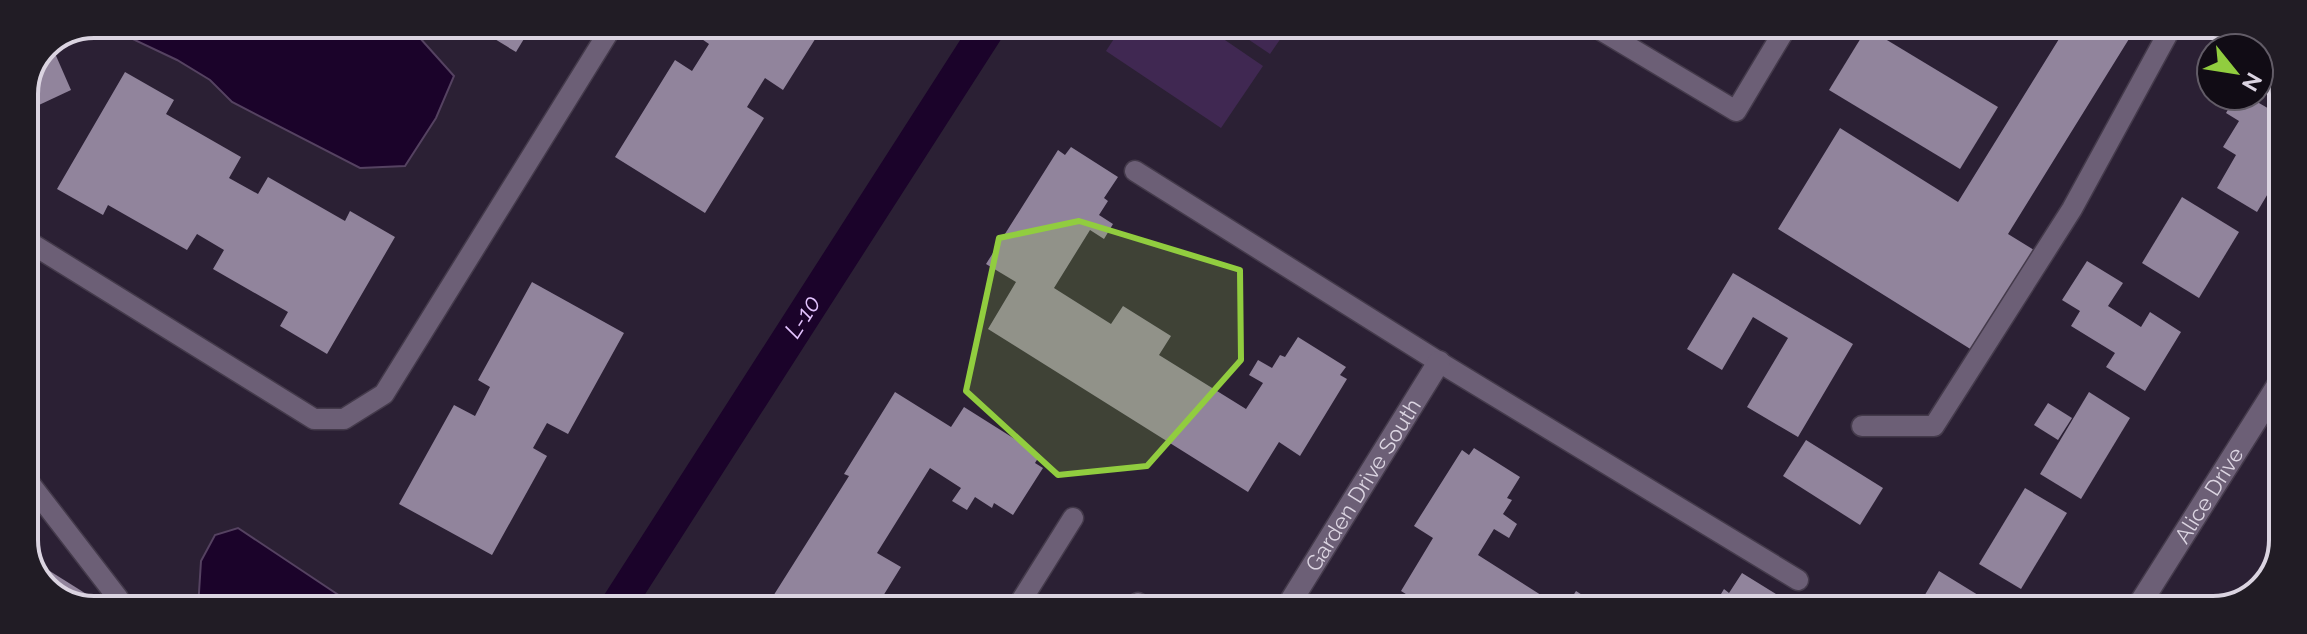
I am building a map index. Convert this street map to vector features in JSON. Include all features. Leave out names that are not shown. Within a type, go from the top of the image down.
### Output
[{"type":"street","name":"Garden Drive South","points":[[1294,596],[1439,362]]},
{"type":"street","name":"Alice Drive","points":[[2145,596],[2269,400]]},
{"type":"lane","points":[[38,248],[314,419],[344,419],[384,394],[605,38]]},
{"type":"lane","points":[[1614,38],[1736,111],[1780,38]]},
{"type":"lane","points":[[1862,426],[1934,426],[2072,209],[2165,38]]},
{"type":"lane","points":[[1135,171],[1439,362],[1798,580]]},
{"type":"lane","points":[[38,494],[116,596]]},
{"type":"lane","points":[[1024,596],[1073,518]]},
{"type":"highlighted area","points":[[1079,221],[1240,270],[1241,360],[1147,466],[1058,475],[966,391],[999,238]]},
{"type":"shaded area","points":[[130,38],[420,38],[454,76],[436,118],[405,166],[360,168],[232,102],[210,80]]},
{"type":"shaded area","points":[[1114,38],[1222,38],[1263,66],[1221,128],[1106,51]]},
{"type":"shaded area","points":[[1246,38],[1281,38],[1270,54]]},
{"type":"shaded area","points":[[238,528],[340,596],[199,596],[201,561],[215,535]]},
{"type":"building","points":[[493,38],[524,38],[516,52]]},
{"type":"building","points":[[700,38],[816,38],[783,90],[765,78],[747,107],[764,118],[705,213],[615,157],[675,60],[692,71],[709,44]]},
{"type":"building","points":[[1861,38],[1884,38],[1998,107],[1960,169],[1829,90]]},
{"type":"building","points":[[2060,38],[2130,38],[2008,234],[2034,250],[1972,350],[1778,229],[1840,128],[1958,202]]},
{"type":"building","points":[[55,53],[71,90],[38,105],[42,72]]},
{"type":"building","points":[[125,72],[174,100],[166,114],[241,157],[229,178],[258,194],[268,177],[345,221],[350,211],[395,237],[327,354],[280,326],[288,312],[213,269],[224,250],[197,234],[187,250],[108,205],[103,215],[57,189]]},
{"type":"building","points":[[2227,112],[2269,112],[2269,192],[2257,212],[2217,188],[2236,155],[2223,147],[2239,121]]},
{"type":"building","points":[[1071,147],[1118,177],[1104,198],[1108,201],[1099,215],[1113,224],[1104,239],[1090,230],[1054,288],[1111,324],[1123,306],[1171,336],[1159,355],[1246,409],[1263,383],[1249,375],[1258,360],[1272,368],[1280,355],[1285,357],[1298,337],[1346,367],[1340,375],[1347,379],[1300,456],[1279,442],[1248,492],[988,329],[1016,282],[986,264],[1058,150],[1065,155]]},
{"type":"building","points":[[2182,197],[2239,232],[2199,298],[2142,263]]},
{"type":"building","points":[[2087,261],[2123,283],[2108,306],[2141,327],[2150,312],[2181,332],[2145,391],[2106,367],[2115,353],[2071,326],[2080,311],[2062,300]]},
{"type":"building","points":[[1733,273],[1853,344],[1798,437],[1747,407],[1788,338],[1753,317],[1722,370],[1687,349]]},
{"type":"building","points":[[532,282],[624,333],[568,434],[547,423],[533,448],[547,456],[492,555],[399,504],[454,405],[475,416],[490,387],[478,380]]},
{"type":"building","points":[[895,392],[951,427],[964,407],[1040,455],[1035,463],[1043,468],[1013,515],[994,503],[992,508],[975,497],[967,510],[952,501],[961,488],[930,468],[877,553],[901,567],[883,596],[773,596],[849,476],[844,474]]},
{"type":"building","points":[[2089,392],[2130,418],[2081,499],[2040,474]]},
{"type":"building","points":[[2048,403],[2072,418],[2058,440],[2034,425]]},
{"type":"building","points":[[1806,440],[1883,488],[1860,525],[1783,476]]},
{"type":"building","points":[[1474,448],[1520,477],[1507,498],[1512,500],[1503,514],[1517,524],[1509,538],[1494,529],[1478,555],[1543,596],[1409,596],[1401,591],[1433,538],[1414,526],[1462,450],[1469,455]]},
{"type":"building","points":[[2025,488],[2067,513],[2021,589],[1979,564]]},
{"type":"building","points":[[46,568],[88,595],[66,589]]},
{"type":"building","points":[[1939,571],[1978,595],[1977,596],[1924,596]]},
{"type":"building","points":[[1742,573],[1779,596],[1720,596],[1724,589],[1729,593]]},
{"type":"waterway","name":"L-10","points":[[624,596],[982,38]]}]
